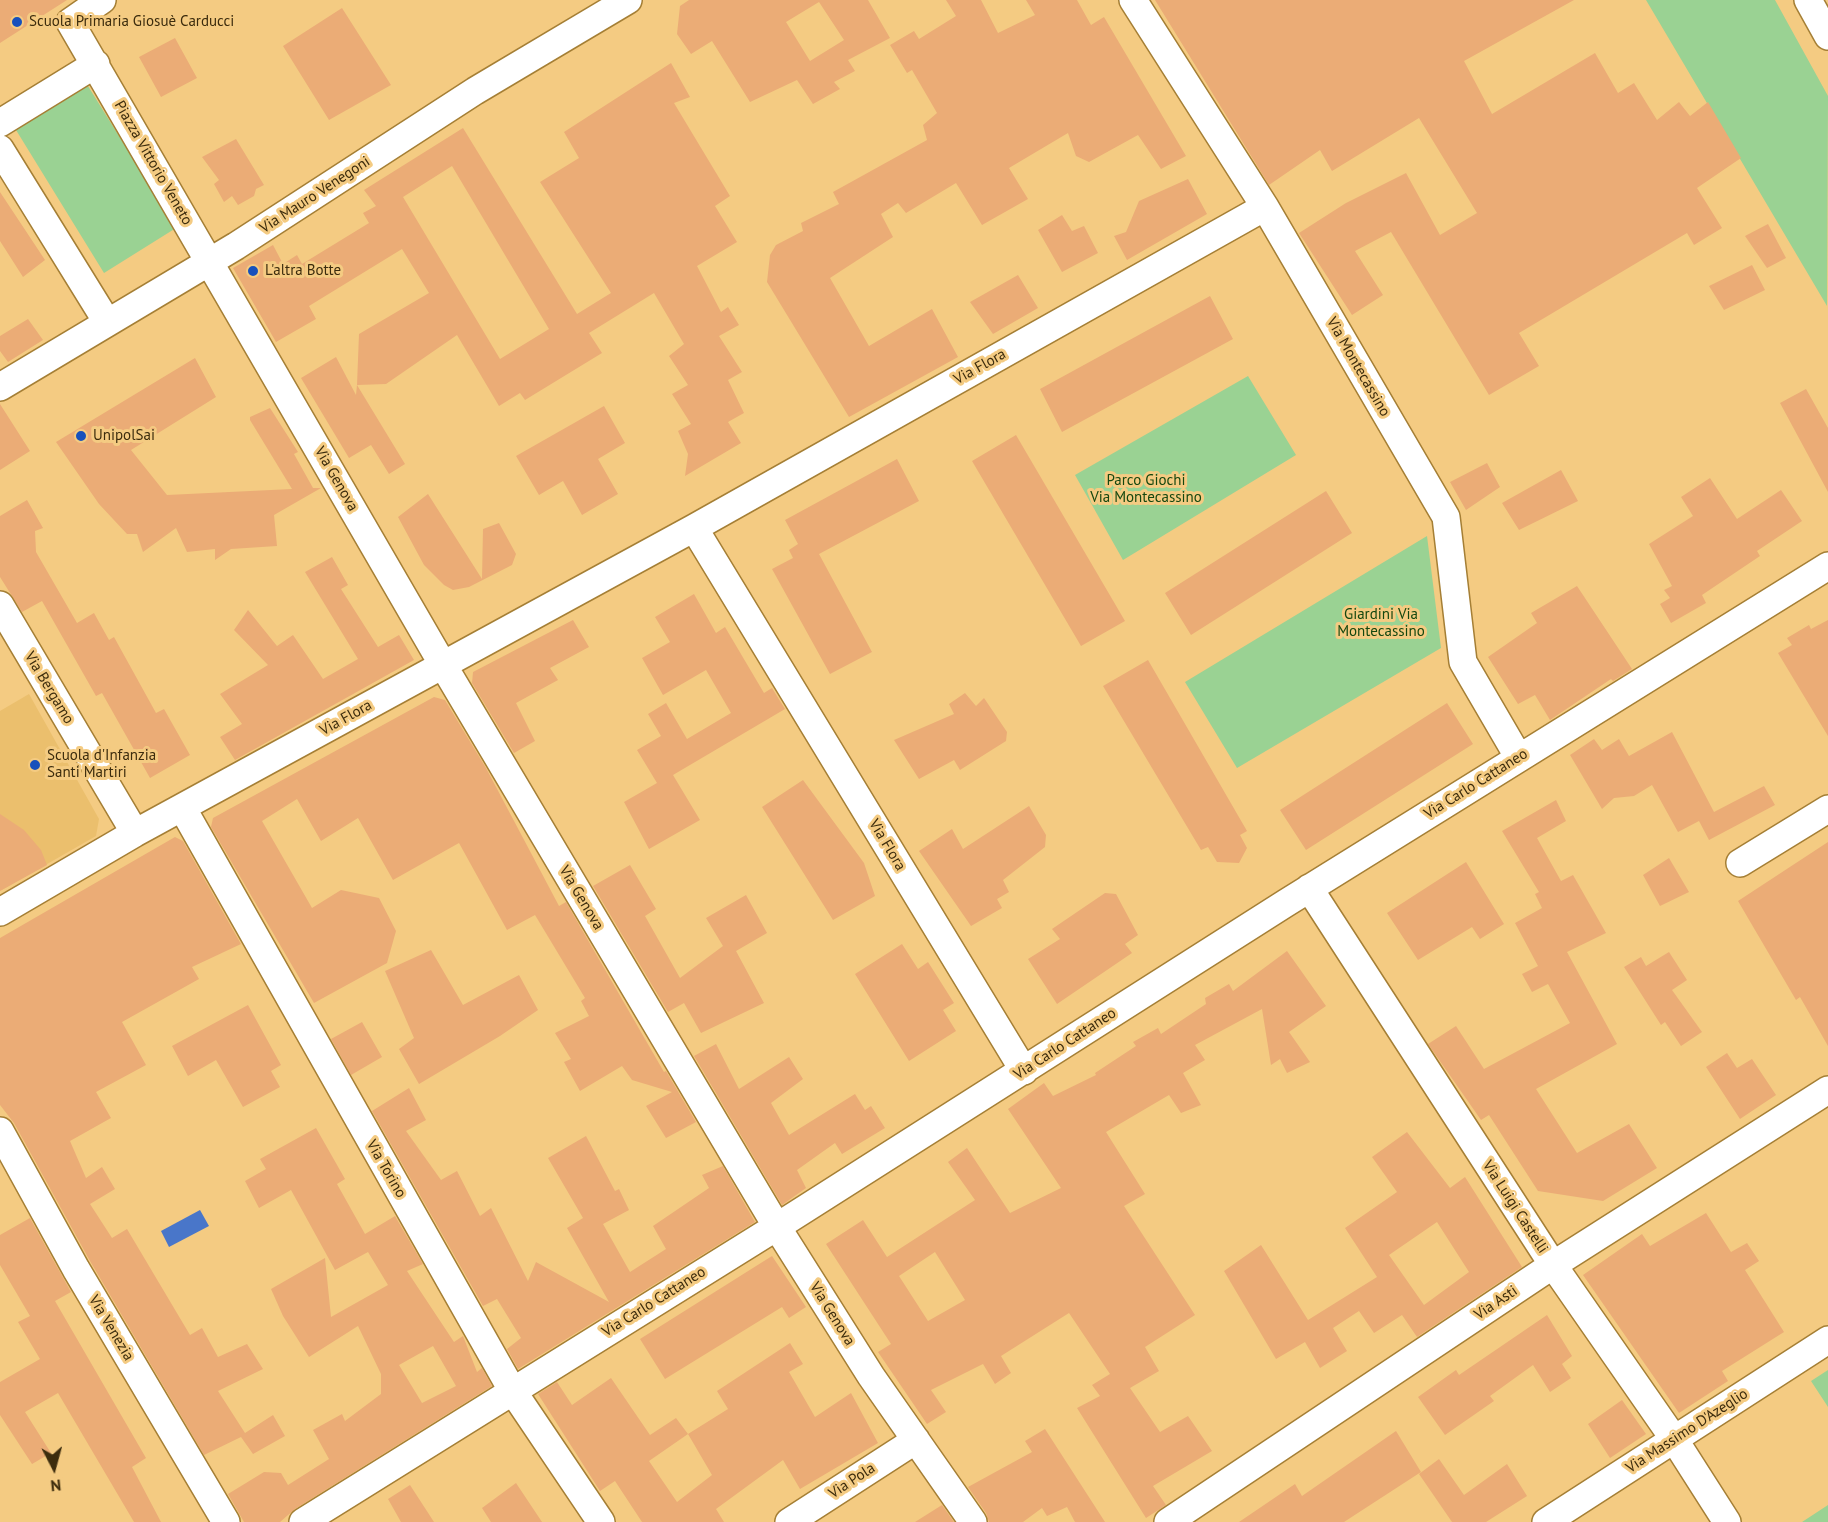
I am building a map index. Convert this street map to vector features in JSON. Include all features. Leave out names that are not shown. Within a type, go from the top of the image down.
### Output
[{"type":"street","name":"Piazza Vittorio Veneto","points":[[102,0],[70,22],[211,261]]},
{"type":"street","name":"Via Mauro Venegoni","points":[[0,387],[211,261],[476,91],[628,0]]},
{"type":"street","name":"Via Montecassino","points":[[1133,0],[1265,207],[1446,517],[1463,662],[1519,758]]},
{"type":"street","points":[[1808,0],[1828,36]]},
{"type":"street","points":[[0,123],[96,64]]},
{"type":"street","points":[[0,149],[107,322]]},
{"type":"street","name":"Via Flora","points":[[0,912],[135,833],[183,809],[694,528],[1265,207]]},
{"type":"street","name":"Via Genova","points":[[211,261],[442,665],[777,1227],[871,1376],[973,1522]]},
{"type":"street","name":"Via Flora","points":[[694,528],[1024,1071]]},
{"type":"street","name":"Via Carlo Cattaneo","points":[[303,1522],[777,1227],[1309,888],[1828,566]]},
{"type":"street","name":"Via Bergamo","points":[[0,605],[135,833]]},
{"type":"street","name":"Via Torino","points":[[183,809],[512,1390],[601,1522]]},
{"type":"street","points":[[1740,863],[1828,809]]},
{"type":"street","name":"Via Luigi Castelli","points":[[1309,888],[1553,1265],[1674,1440],[1726,1522]]},
{"type":"street","name":"Via Asti","points":[[1168,1522],[1553,1265],[1828,1090]]},
{"type":"street","name":"Via Venezia","points":[[0,1131],[76,1269],[226,1522]]},
{"type":"street","name":"Via Massimo D'Azeglio","points":[[1546,1522],[1828,1340]]},
{"type":"street","name":"Via Pola","points":[[789,1522],[916,1440]]},
{"type":"shaded area","name":"Scuola d'Infanzia Santi Martiri","points":[[29,694],[99,819],[96,836],[0,891],[0,711]]},
{"type":"green space","points":[[1646,0],[1775,0],[1828,96],[1827,306]]},
{"type":"green space","points":[[88,86],[176,228],[104,273],[16,130]]},
{"type":"green space","name":"Parco Giochi Via Montecassino","points":[[1248,376],[1296,455],[1123,560],[1075,475]]},
{"type":"green space","name":"Giardini Via Montecassino","points":[[1427,536],[1441,648],[1237,768],[1185,682]]},
{"type":"green space","points":[[1828,1370],[1828,1407],[1811,1381]]},
{"type":"green space","points":[[1828,1505],[1828,1522],[1802,1522]]},
{"type":"water","points":[[200,1210],[209,1226],[169,1247],[161,1231]]},
{"type":"building","name":"Scuola Primaria Giosuè Carducci","points":[[0,0],[67,0],[0,43]]},
{"type":"building","points":[[689,0],[868,0],[890,38],[848,60],[855,71],[834,82],[840,89],[813,104],[797,80],[750,102],[712,41],[691,54],[677,34],[680,6]],"holes":[[[819,2],[844,40],[810,61],[786,22]]]},
{"type":"building","points":[[946,0],[981,0],[998,33],[1035,15],[1026,0],[1077,0],[1091,25],[1104,17],[1186,156],[1161,169],[1138,135],[1089,162],[1076,156],[1068,133],[1009,168],[1028,199],[982,225],[956,183],[906,213],[898,203],[881,214],[893,237],[830,278],[869,346],[932,309],[958,357],[849,417],[767,282],[770,255],[776,245],[803,231],[801,223],[839,204],[833,192],[927,140],[923,125],[937,113],[912,70],[907,73],[890,45],[914,31],[919,39],[956,16]]},
{"type":"building","points":[[1155,0],[1574,0],[1464,61],[1492,114],[1595,53],[1618,93],[1634,83],[1657,120],[1679,102],[1690,116],[1708,102],[1741,158],[1697,188],[1722,228],[1694,245],[1687,233],[1519,333],[1539,366],[1489,395],[1391,232],[1355,251],[1383,295],[1352,315],[1299,233],[1346,203],[1406,173],[1440,235],[1477,213],[1419,118],[1332,171],[1320,150],[1269,185]]},
{"type":"building","points":[[342,8],[391,85],[329,120],[283,46]]},
{"type":"building","points":[[175,38],[197,78],[161,97],[139,57]]},
{"type":"building","points":[[671,63],[690,97],[674,103],[730,196],[715,206],[737,242],[697,266],[721,312],[728,307],[739,325],[719,336],[742,372],[728,380],[744,413],[728,422],[741,443],[685,476],[688,454],[678,431],[691,424],[672,394],[688,385],[669,356],[684,344],[654,293],[589,333],[602,353],[525,400],[520,393],[499,406],[457,335],[386,384],[357,385],[359,334],[429,293],[402,249],[309,306],[316,319],[276,342],[233,268],[273,245],[283,264],[297,255],[302,264],[369,223],[363,213],[376,206],[364,190],[463,128],[577,314],[611,293],[540,182],[579,158],[564,132]],"holes":[[[452,166],[549,329],[500,359],[403,197]]]},
{"type":"building","points":[[236,139],[264,185],[256,189],[254,196],[238,205],[232,196],[224,202],[214,184],[219,180],[202,157]]},
{"type":"building","points":[[1188,179],[1207,214],[1127,260],[1114,236],[1126,232],[1139,201]]},
{"type":"building","points":[[0,192],[45,260],[23,277],[0,241]]},
{"type":"building","points":[[1062,215],[1072,231],[1084,226],[1098,253],[1062,272],[1038,230]]},
{"type":"building","points":[[1768,224],[1786,258],[1767,268],[1745,236]]},
{"type":"building","points":[[1752,265],[1765,290],[1724,310],[1709,286]]},
{"type":"building","points":[[1018,275],[1038,308],[993,334],[970,302]]},
{"type":"building","points":[[1210,296],[1233,339],[1062,432],[1040,389]]},
{"type":"building","points":[[28,319],[43,340],[8,362],[0,351],[0,336]]},
{"type":"building","points":[[336,357],[356,395],[357,385],[405,464],[389,474],[371,445],[349,458],[301,378]]},
{"type":"building","points":[[195,358],[216,397],[131,450],[167,495],[292,489],[250,420],[250,417],[270,408],[298,452],[294,454],[313,488],[321,488],[274,515],[277,546],[231,549],[215,560],[215,549],[187,552],[176,528],[143,552],[137,534],[127,534],[99,504],[56,442]]},
{"type":"building","points":[[1806,389],[1828,428],[1828,492],[1780,403]]},
{"type":"building","points":[[0,404],[30,451],[0,470]]},
{"type":"building","points":[[604,406],[625,443],[598,459],[618,494],[582,515],[563,481],[539,495],[516,456]]},
{"type":"building","points":[[1016,435],[1125,621],[1081,646],[972,461]]},
{"type":"building","points":[[897,459],[919,501],[819,554],[872,652],[830,674],[772,569],[793,558],[789,550],[798,544],[785,520]]},
{"type":"building","points":[[1487,463],[1500,487],[1466,510],[1450,482]]},
{"type":"building","points":[[1561,470],[1578,501],[1519,530],[1502,503]]},
{"type":"building","points":[[1710,478],[1737,519],[1781,490],[1802,521],[1757,551],[1760,556],[1702,595],[1706,603],[1671,623],[1660,604],[1670,598],[1664,590],[1672,586],[1649,544],[1693,516],[1681,497]]},
{"type":"building","points":[[1326,491],[1352,533],[1191,635],[1165,593]]},
{"type":"building","points":[[428,494],[482,579],[483,529],[499,523],[516,554],[512,565],[469,587],[453,590],[444,585],[424,565],[398,517]]},
{"type":"building","points":[[27,500],[43,528],[35,531],[36,552],[77,623],[94,613],[109,640],[114,637],[156,713],[164,709],[190,755],[150,778],[102,693],[96,696],[42,601],[22,612],[0,577],[0,516]]},
{"type":"building","points":[[332,557],[348,585],[341,589],[378,647],[399,635],[414,660],[235,760],[220,737],[242,724],[220,694],[268,665],[234,630],[248,610],[277,646],[293,635],[323,679],[358,659],[305,572]]},
{"type":"building","points":[[1577,586],[1632,669],[1613,681],[1611,679],[1550,720],[1535,695],[1518,704],[1488,657],[1537,623],[1531,613]]},
{"type":"building","points":[[694,594],[716,633],[725,627],[764,693],[772,688],[785,709],[673,775],[700,820],[649,849],[624,802],[657,783],[637,750],[661,736],[648,714],[666,703],[687,739],[731,713],[706,670],[663,695],[642,658],[670,642],[655,617]]},
{"type":"building","points":[[573,620],[589,647],[550,668],[558,680],[516,703],[535,741],[514,753],[472,683],[473,672]]},
{"type":"building","points":[[1828,620],[1828,736],[1778,653],[1792,645],[1787,638],[1809,625],[1811,629]]},
{"type":"building","points":[[1148,660],[1247,831],[1240,835],[1247,848],[1239,863],[1217,862],[1208,847],[1201,850],[1103,686]]},
{"type":"building","points":[[965,693],[976,706],[984,698],[1007,732],[1006,741],[960,770],[954,760],[919,779],[894,740],[954,714],[949,704]]},
{"type":"building","points":[[434,697],[445,700],[486,768],[559,906],[566,902],[664,1072],[666,1071],[696,1122],[666,1138],[646,1106],[672,1092],[632,1080],[622,1066],[580,1091],[564,1062],[571,1059],[555,1033],[589,1016],[581,1001],[585,998],[535,915],[507,930],[459,843],[393,880],[358,818],[321,841],[297,799],[262,821],[312,908],[341,890],[379,898],[396,931],[387,963],[314,1003],[211,827],[213,818]]},
{"type":"building","points":[[1447,703],[1473,744],[1306,850],[1280,810]]},
{"type":"building","points":[[1672,732],[1714,812],[1764,786],[1775,805],[1709,840],[1699,821],[1678,832],[1652,785],[1634,796],[1614,798],[1602,809],[1570,755],[1594,739],[1602,750],[1619,739],[1629,756]]},
{"type":"building","points":[[803,780],[864,863],[875,896],[833,920],[762,807]]},
{"type":"building","points":[[1556,800],[1566,821],[1537,838],[1561,881],[1573,875],[1606,933],[1567,952],[1617,1044],[1536,1089],[1577,1153],[1629,1124],[1657,1168],[1603,1201],[1538,1191],[1489,1115],[1481,1120],[1428,1044],[1456,1026],[1484,1069],[1570,1023],[1548,984],[1532,992],[1522,974],[1538,966],[1515,923],[1542,908],[1535,894],[1539,892],[1502,831]]},
{"type":"building","points":[[1029,806],[1046,835],[1045,847],[1003,880],[1009,892],[997,899],[1002,908],[971,926],[919,851],[952,829],[963,849]]},
{"type":"building","points":[[0,814],[24,830],[41,850],[47,865],[0,891]]},
{"type":"building","points":[[175,837],[183,841],[241,944],[192,967],[199,979],[122,1022],[146,1065],[96,1092],[111,1118],[70,1141],[86,1178],[102,1167],[115,1189],[90,1204],[112,1238],[127,1229],[190,1335],[202,1328],[218,1357],[247,1344],[263,1369],[218,1391],[245,1433],[273,1415],[285,1436],[253,1454],[241,1437],[204,1455],[90,1261],[14,1123],[0,1105],[0,938]]},
{"type":"building","points":[[1828,842],[1828,1046],[1800,997],[1796,1000],[1738,901]]},
{"type":"building","points":[[1669,858],[1689,892],[1660,906],[1643,875]]},
{"type":"building","points":[[1466,862],[1504,924],[1480,939],[1472,927],[1418,960],[1387,913]]},
{"type":"building","points":[[630,865],[656,909],[645,916],[680,978],[723,946],[706,918],[746,895],[767,933],[736,951],[764,1003],[701,1033],[684,1003],[668,1012],[593,886]]},
{"type":"building","points":[[1105,893],[1116,894],[1138,935],[1125,944],[1132,953],[1057,1004],[1028,959],[1060,939],[1052,929]]},
{"type":"building","points":[[902,944],[918,969],[928,962],[954,1003],[943,1010],[956,1031],[909,1061],[855,974]]},
{"type":"building","points":[[431,950],[463,1005],[519,975],[538,1010],[500,1036],[419,1084],[399,1049],[414,1038],[385,971]]},
{"type":"building","points":[[1287,951],[1326,1006],[1289,1032],[1310,1062],[1287,1073],[1280,1059],[1271,1065],[1262,1009],[1195,1045],[1205,1060],[1183,1073],[1201,1105],[1181,1113],[1169,1095],[1106,1132],[1145,1194],[1124,1206],[1195,1315],[1145,1347],[1159,1371],[1130,1388],[1160,1432],[1188,1416],[1212,1451],[1153,1486],[1166,1505],[1146,1518],[1077,1408],[1100,1396],[1092,1385],[1110,1374],[1069,1313],[1001,1356],[1011,1373],[995,1384],[983,1364],[931,1390],[946,1412],[927,1424],[878,1352],[891,1344],[826,1244],[863,1220],[887,1257],[975,1200],[948,1162],[967,1148],[1010,1213],[1061,1188],[1008,1109],[1044,1083],[1053,1096],[1096,1075],[1095,1073],[1136,1046],[1133,1042],[1158,1028],[1161,1034],[1206,1004],[1205,998],[1229,984],[1233,991]],"holes":[[[935,1252],[965,1300],[928,1321],[899,1276]]]},
{"type":"building","points":[[1669,952],[1687,980],[1672,990],[1702,1032],[1681,1046],[1665,1022],[1661,1025],[1624,967],[1641,957],[1646,966]]},
{"type":"building","points":[[248,1005],[281,1065],[271,1071],[280,1087],[243,1107],[216,1060],[188,1076],[172,1046]]},
{"type":"building","points":[[362,1022],[382,1057],[351,1075],[331,1039]]},
{"type":"building","points":[[716,1044],[739,1089],[789,1057],[803,1079],[771,1103],[789,1135],[855,1094],[865,1110],[871,1106],[885,1128],[842,1154],[835,1143],[797,1170],[806,1188],[782,1205],[694,1056]]},
{"type":"building","points":[[1727,1053],[1737,1068],[1752,1059],[1776,1095],[1740,1119],[1706,1067]]},
{"type":"building","points":[[409,1088],[426,1120],[406,1131],[441,1180],[457,1171],[480,1216],[491,1208],[528,1281],[536,1262],[609,1302],[567,1228],[583,1218],[548,1158],[586,1136],[615,1191],[619,1189],[629,1210],[603,1224],[630,1272],[666,1249],[653,1226],[709,1188],[702,1175],[723,1166],[755,1222],[518,1369],[507,1349],[521,1338],[497,1299],[483,1306],[372,1111]]},
{"type":"building","points":[[316,1128],[345,1179],[337,1184],[365,1234],[395,1216],[423,1264],[407,1271],[454,1342],[463,1336],[477,1372],[482,1368],[492,1386],[295,1509],[280,1522],[244,1522],[228,1494],[264,1472],[281,1473],[288,1485],[329,1459],[313,1430],[342,1414],[345,1421],[381,1394],[381,1374],[358,1326],[309,1357],[283,1316],[271,1289],[325,1258],[331,1317],[388,1285],[368,1252],[335,1270],[291,1190],[259,1208],[245,1181],[266,1169],[260,1159]],"holes":[[[433,1346],[456,1386],[422,1403],[399,1365]]]},
{"type":"building","points":[[1407,1132],[1450,1188],[1465,1177],[1522,1267],[1417,1337],[1402,1315],[1374,1333],[1359,1311],[1333,1328],[1347,1351],[1320,1368],[1305,1342],[1276,1359],[1224,1271],[1261,1245],[1308,1320],[1377,1277],[1345,1228],[1397,1192],[1372,1157]],"holes":[[[1437,1222],[1469,1272],[1424,1305],[1389,1255]]]},
{"type":"building","points":[[1706,1213],[1731,1252],[1747,1243],[1759,1261],[1745,1270],[1784,1332],[1722,1371],[1728,1381],[1679,1413],[1583,1275],[1642,1234],[1650,1246]]},
{"type":"building","points":[[30,1218],[71,1292],[55,1301],[146,1458],[132,1467],[161,1522],[134,1522],[58,1393],[25,1412],[51,1453],[32,1464],[0,1415],[0,1382],[40,1359],[18,1322],[30,1316],[0,1265],[0,1235]]},
{"type":"building","points":[[772,1256],[806,1307],[789,1318],[782,1307],[665,1379],[640,1339]]},
{"type":"building","points":[[1547,1315],[1572,1356],[1562,1364],[1571,1378],[1550,1392],[1533,1365],[1490,1396],[1494,1401],[1445,1435],[1418,1397],[1456,1370],[1459,1375]]},
{"type":"building","points":[[790,1343],[803,1364],[789,1372],[815,1417],[851,1393],[878,1443],[800,1489],[783,1460],[716,1509],[724,1522],[642,1522],[615,1481],[600,1491],[538,1394],[557,1382],[572,1405],[611,1378],[650,1435],[676,1418],[688,1434],[728,1409],[717,1391]],"holes":[[[688,1434],[712,1475],[677,1502],[649,1461]]]},
{"type":"building","points":[[1622,1400],[1646,1434],[1610,1458],[1588,1424]]},
{"type":"building","points":[[1045,1429],[1105,1522],[1075,1522],[1067,1507],[1047,1516],[1042,1508],[1023,1522],[989,1522],[986,1513],[968,1487],[1032,1452],[1025,1441]]},
{"type":"building","points":[[1396,1431],[1421,1472],[1344,1522],[1239,1522],[1295,1484],[1302,1496]]},
{"type":"building","points":[[1439,1459],[1464,1495],[1507,1464],[1527,1496],[1486,1522],[1452,1522],[1419,1474]]},
{"type":"building","points":[[516,1483],[542,1522],[491,1522],[482,1508]]},
{"type":"building","points":[[410,1485],[434,1522],[401,1522],[388,1499]]},
{"type":"building","points":[[942,1505],[954,1522],[915,1522]]},
{"type":"place","name":"Scuola Primaria Giosuè Carducci","points":[[17,22]]},
{"type":"place","name":"L'altra Botte","points":[[253,271]]},
{"type":"place","name":"UnipolSai","points":[[81,436]]},
{"type":"place","name":"Scuola d'Infanzia Santi Martiri","points":[[35,765]]}]
